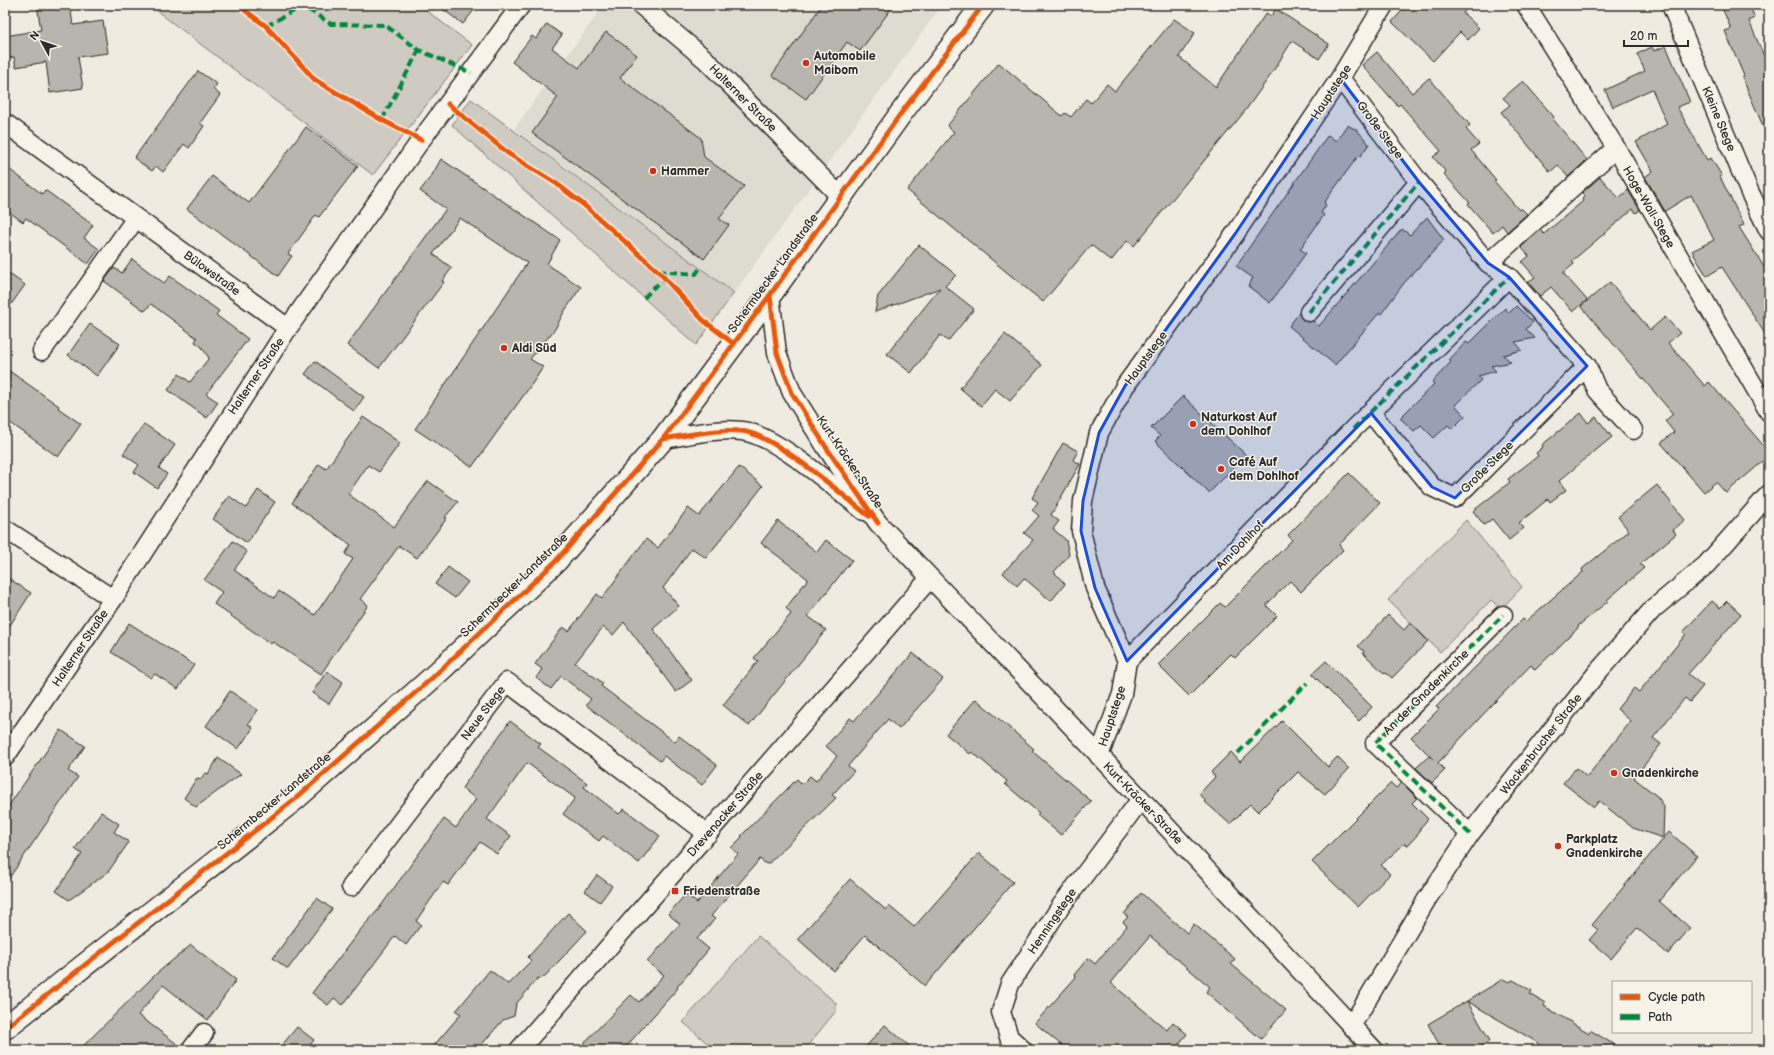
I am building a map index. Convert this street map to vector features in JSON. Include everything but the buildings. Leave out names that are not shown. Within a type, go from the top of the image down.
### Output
[{"type":"main road","name":"Schermbecker Landstraße","points":[[5,1028],[295,799],[432,678],[544,572],[663,439],[840,196],[983,5]]},
{"type":"street","name":"Halterner Straße","points":[[5,757],[113,599],[288,328],[421,140],[521,5]]},
{"type":"street","name":"Halterner Straße","points":[[641,5],[705,59],[840,196]]},
{"type":"street","name":"Hauptstege","points":[[1099,756],[1122,694],[1127,661],[1095,588],[1081,531],[1083,501],[1099,433],[1125,386],[1235,234],[1340,78],[1384,5]]},
{"type":"street","name":"Hoge-Wall-Stege","points":[[1526,5],[1616,148],[1769,412]]},
{"type":"street","name":"Kleine Stege","points":[[1671,5],[1750,193],[1769,232]]},
{"type":"street","name":"Große Stege","points":[[1340,78],[1419,182],[1488,263],[1509,277],[1587,366],[1597,390],[1633,430]]},
{"type":"street","name":"Bülowstraße","points":[[5,123],[288,328]]},
{"type":"street","points":[[1488,263],[1616,148]]},
{"type":"street","points":[[1309,312],[1419,182]]},
{"type":"street","points":[[42,351],[136,218]]},
{"type":"street","points":[[1371,413],[1509,277]]},
{"type":"street","name":"Kurt-Kräcker-Straße","points":[[770,294],[777,353],[792,393],[826,447],[878,522],[1141,799],[1374,1050]]},
{"type":"street","name":"Große Stege","points":[[1371,413],[1432,487],[1455,498],[1587,366]]},
{"type":"street","name":"Am Dohlhof","points":[[1127,661],[1353,429],[1371,413]]},
{"type":"street","name":"Kurt-Kräcker-Straße","points":[[663,439],[720,431],[743,431],[764,437],[807,467],[878,522]]},
{"type":"street","name":"Wackenbrucher Straße","points":[[1352,1025],[1427,899],[1470,834],[1596,674],[1648,615],[1706,565],[1769,494]]},
{"type":"street","points":[[5,529],[113,599]]},
{"type":"street","name":"Drevenacker Straße","points":[[519,1050],[930,578]]},
{"type":"street","name":"An der Gnadenkirche","points":[[1470,834],[1375,743],[1503,615]]},
{"type":"street","name":"Neue Stege","points":[[351,887],[507,682],[708,834]]},
{"type":"street","name":"Henningstege","points":[[1023,1050],[1009,1037],[1001,1012],[1010,984],[1061,906],[1141,799]]},
{"type":"street","points":[[191,1050],[204,1033]]},
{"type":"highlighted area","points":[[1340,78],[1419,182],[1488,263],[1509,277],[1587,366],[1455,498],[1432,487],[1371,413],[1127,661],[1095,588],[1081,531],[1083,501],[1099,433],[1125,386],[1235,234]]},
{"type":"shaded area","points":[[149,5],[291,5],[301,12],[306,5],[419,5],[472,45],[373,175]]},
{"type":"shaded area","points":[[604,5],[942,5],[734,293],[514,129]]},
{"type":"shaded area","points":[[471,99],[734,293],[696,345],[452,125]]},
{"type":"shaded area","points":[[1466,520],[1522,587],[1501,609],[1491,600],[1440,652],[1388,600]]},
{"type":"shaded area","points":[[758,936],[836,1003],[836,1011],[804,1050],[715,1050],[683,1022]]},
{"type":"marked path","points":[[266,26],[303,6],[331,24],[385,25],[419,50],[471,73]]},
{"type":"marked path","points":[[382,120],[419,50]]},
{"type":"marked path","points":[[1309,312],[1419,182]]},
{"type":"marked path","points":[[658,271],[696,274],[700,268]]},
{"type":"marked path","points":[[1353,429],[1509,277]]},
{"type":"marked path","points":[[644,298],[654,287],[665,280]]},
{"type":"marked path","points":[[1470,834],[1375,743],[1503,615]]},
{"type":"marked path","points":[[1238,753],[1307,683]]},
{"type":"cycle path","points":[[238,5],[266,26],[315,80],[382,120],[421,140]]},
{"type":"cycle path","points":[[5,1028],[295,799],[432,678],[556,561],[663,439],[770,295],[902,112],[983,5]]},
{"type":"cycle path","points":[[448,104],[509,154],[557,184],[584,205],[658,271],[703,320],[734,344]]},
{"type":"cycle path","points":[[770,295],[777,353],[792,393],[826,447],[878,523]]},
{"type":"cycle path","points":[[663,439],[722,431],[741,431],[755,435],[771,442],[789,453],[869,516]]},
{"type":"place","name":"Automobile Maibom","points":[[806,63]]},
{"type":"place","name":"Hammer","points":[[653,171]]},
{"type":"place","name":"Aldi Süd","points":[[504,348]]},
{"type":"place","name":"Naturkost Auf dem Dohlhof","points":[[1193,424]]},
{"type":"place","name":"Café Auf dem Dohlhof","points":[[1221,469]]},
{"type":"place","name":"Gnadenkirche","points":[[1614,773]]},
{"type":"place","name":"Parkplatz Gnadenkirche","points":[[1558,846]]},
{"type":"place","name":"Friedenstraße","points":[[675,891]]}]
